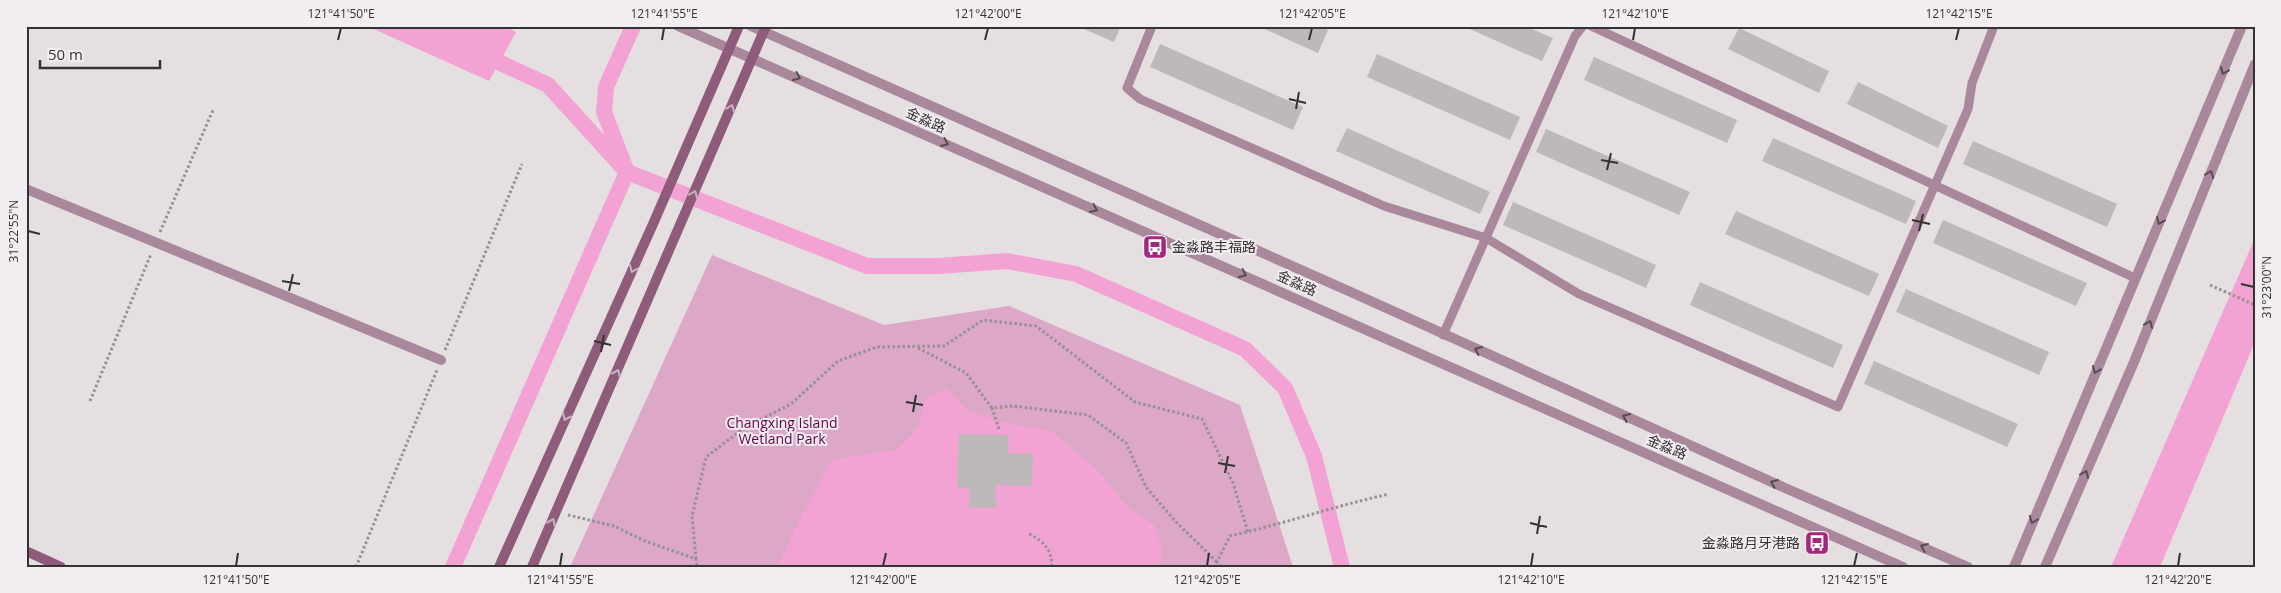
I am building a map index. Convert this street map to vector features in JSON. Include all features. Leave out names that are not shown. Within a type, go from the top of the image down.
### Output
[{"type":"street","name":"金淼路","points":[[678,26],[1903,567]]},
{"type":"street","points":[[499,567],[653,224],[739,26]]},
{"type":"street","name":"金淼路","points":[[751,26],[765,29],[1785,488],[1968,567]]},
{"type":"street","points":[[2014,567],[2242,26]]},
{"type":"street","points":[[532,567],[765,29]]},
{"type":"street","points":[[2045,567],[2134,362],[2255,64]]},
{"type":"street","points":[[26,188],[441,360]]},
{"type":"street","points":[[26,551],[61,567]]},
{"type":"lane","points":[[1152,26],[1127,88],[1140,99],[1384,206],[1486,238],[1580,294],[1838,407],[1968,108],[1972,83],[1994,26]]},
{"type":"lane","points":[[1443,335],[1575,36],[1583,26]]},
{"type":"lane","points":[[1591,26],[2135,278]]},
{"type":"path","points":[[2210,285],[2255,305]]},
{"type":"path","points":[[697,567],[692,516],[706,457],[744,428],[791,404],[838,361],[876,347],[918,348],[944,346],[983,320],[1036,326],[1135,402],[1202,419],[1233,483],[1248,532]]},
{"type":"path","points":[[918,348],[966,373],[992,408],[999,429]]},
{"type":"path","points":[[992,408],[1013,406],[1088,415],[1126,443],[1146,487],[1176,522],[1221,567]]},
{"type":"path","points":[[1218,562],[1230,536],[1342,504],[1389,494]]},
{"type":"path","points":[[556,512],[614,526],[645,541],[696,559]]},
{"type":"path","points":[[1029,534],[1041,539],[1052,554],[1052,567]]},
{"type":"green space","name":"Changxing Island Wetland Park","points":[[712,255],[884,325],[1009,306],[1240,405],[1293,567],[570,567]]},
{"type":"shaded area","points":[[367,26],[504,26],[516,32],[489,81]]},
{"type":"shaded area","points":[[2255,238],[2255,342],[2160,567],[2111,567]]},
{"type":"shaded area","points":[[947,388],[968,411],[1010,424],[1051,431],[1098,471],[1128,507],[1154,525],[1163,552],[1157,567],[777,567],[803,513],[832,460],[899,449],[920,424],[925,399]]},
{"type":"building","points":[[1077,26],[1121,26],[1114,42]]},
{"type":"building","points":[[1258,26],[1320,26],[1328,30],[1318,53]]},
{"type":"building","points":[[1463,26],[1525,26],[1553,38],[1542,61]]},
{"type":"building","points":[[1739,28],[1829,71],[1819,93],[1728,49]]},
{"type":"building","points":[[1160,44],[1303,107],[1293,130],[1150,67]]},
{"type":"building","points":[[1377,54],[1520,117],[1510,140],[1367,77]]},
{"type":"building","points":[[1594,57],[1737,120],[1727,143],[1584,80]]},
{"type":"building","points":[[1858,82],[1948,126],[1938,148],[1847,104]]},
{"type":"building","points":[[1347,128],[1490,192],[1480,214],[1336,151]]},
{"type":"building","points":[[1546,129],[1690,192],[1679,215],[1536,152]]},
{"type":"building","points":[[1773,138],[1916,201],[1906,224],[1762,161]]},
{"type":"building","points":[[1973,141],[2117,204],[2107,227],[1963,164]]},
{"type":"building","points":[[1513,202],[1656,265],[1646,288],[1503,225]]},
{"type":"building","points":[[1736,211],[1879,274],[1869,296],[1725,234]]},
{"type":"building","points":[[1943,220],[2087,283],[2076,306],[1933,243]]},
{"type":"building","points":[[1700,282],[1843,345],[1833,368],[1690,305]]},
{"type":"building","points":[[1906,289],[2049,352],[2039,375],[1896,312]]},
{"type":"building","points":[[1874,361],[2018,424],[2007,447],[1864,384]]},
{"type":"building","points":[[959,434],[1009,435],[1008,453],[1033,454],[1032,486],[996,485],[996,508],[969,508],[969,488],[957,488]]},
{"type":"waterway","points":[[453,567],[627,172],[604,112],[606,87],[633,26]]},
{"type":"waterway","points":[[479,53],[548,85],[627,172],[867,266],[938,266],[1007,261],[1076,274],[1245,349],[1285,388],[1314,456],[1342,567]]},
{"type":"place","name":"金淼路丰福路","points":[[1155,247]]},
{"type":"place","name":"金淼路月牙港路","points":[[1817,543]]}]
